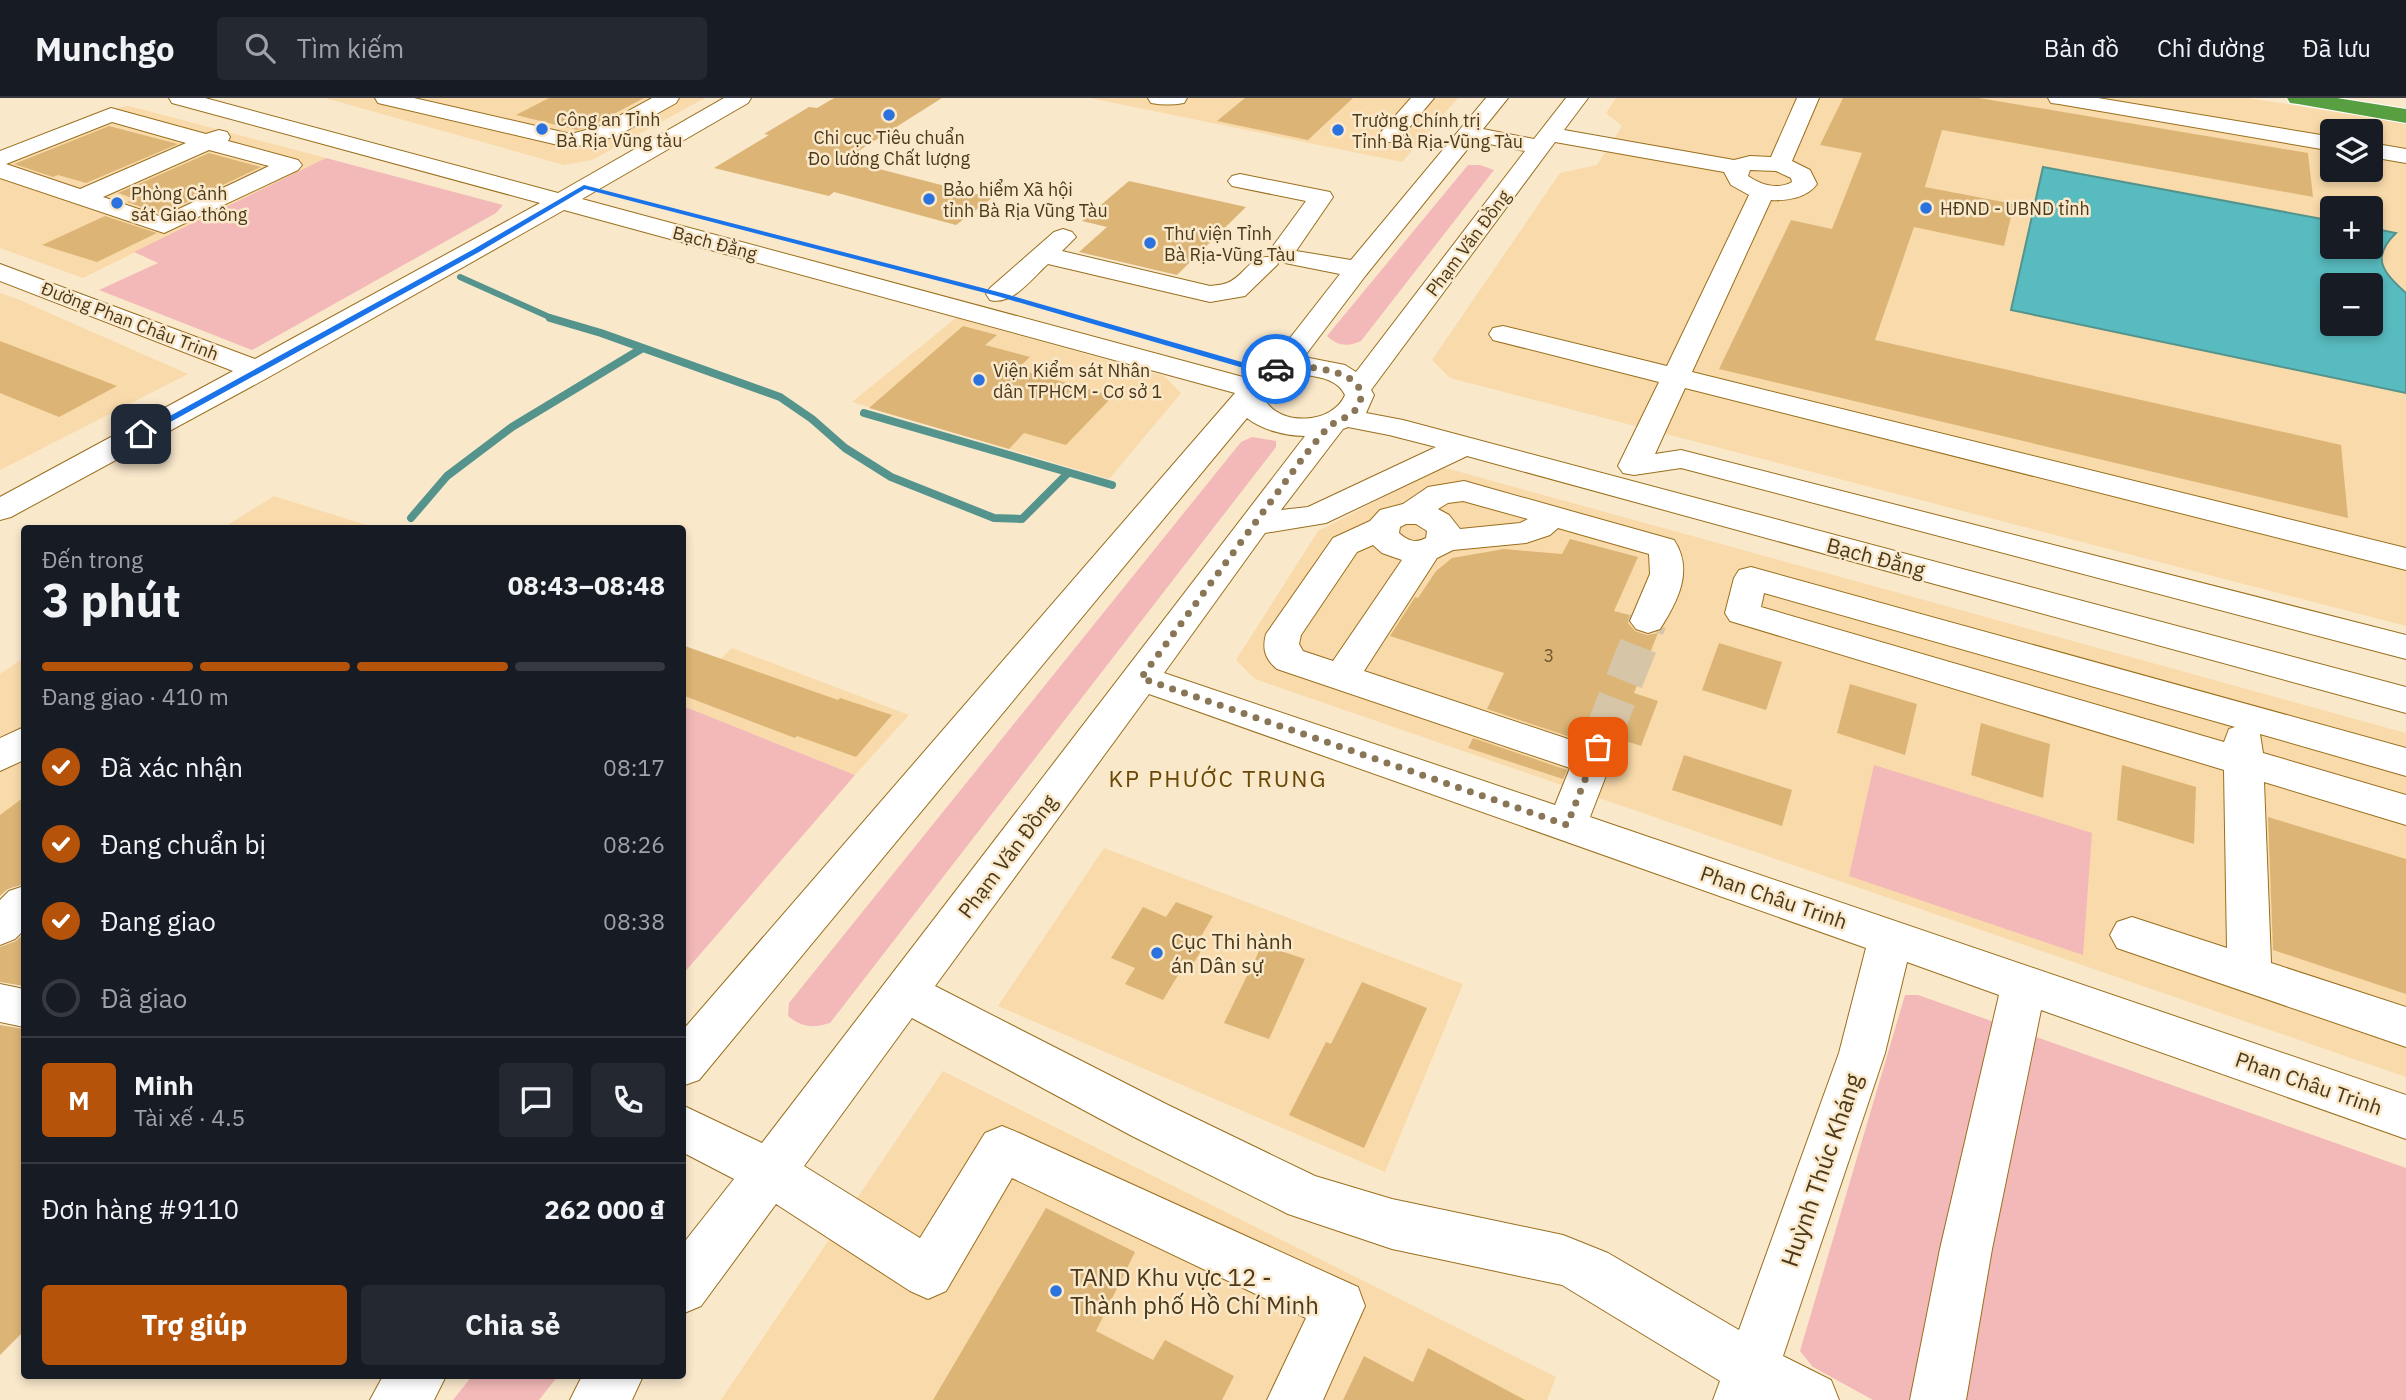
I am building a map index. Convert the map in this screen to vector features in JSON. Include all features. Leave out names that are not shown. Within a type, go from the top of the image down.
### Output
[{"type":"highway","points":[[2298,98],[2406,116]]},
{"type":"highway","points":[[2388,98],[2406,101]]},
{"type":"street","name":"Bạch Đằng","points":[[180,98],[254,109],[584,187],[892,266]]},
{"type":"street","points":[[386,98],[571,141],[592,138],[668,98]]},
{"type":"street","points":[[0,510],[259,371],[740,98]]},
{"type":"street","points":[[1160,98],[1176,98]]},
{"type":"street","points":[[1389,136],[1423,98]]},
{"type":"street","points":[[686,1060],[1357,269],[1497,98]]},
{"type":"street","name":"Phạm Văn Đồng","points":[[686,1283],[1141,678],[1305,455],[1349,407],[1577,98]]},
{"type":"street","points":[[1779,164],[1808,98]]},
{"type":"street","points":[[2059,98],[2320,142]]},
{"type":"street","name":"Bạch Đằng","points":[[254,109],[560,201],[1261,381]]},
{"type":"street","points":[[81,198],[209,141],[254,109]]},
{"type":"street","points":[[0,159],[111,115],[290,165],[164,226],[0,170]]},
{"type":"street","points":[[1469,133],[1545,140],[1740,167],[1759,163],[1779,164],[1802,175],[1805,184],[1793,191],[1763,191],[1741,183],[1735,173],[1740,167]]},
{"type":"street","points":[[2383,152],[2406,156]]},
{"type":"street","points":[[1240,181],[1321,197],[1290,252]]},
{"type":"street","points":[[1634,466],[1763,191]]},
{"type":"street","points":[[999,294],[1067,234]]},
{"type":"street","points":[[1044,254],[1210,294],[1236,290],[1265,264],[1252,257],[1253,249],[1265,244],[1357,269]]},
{"type":"street","name":"Đường Phan Châu Trinh","points":[[0,272],[259,371]]},
{"type":"street","points":[[972,287],[1026,302]]},
{"type":"street","points":[[1065,314],[1261,381],[1318,366],[1342,375],[1349,407],[1304,427],[1277,423],[1253,408],[1261,381]]},
{"type":"street","points":[[1503,334],[2406,559]]},
{"type":"street","name":"Bạch Đằng","points":[[1349,407],[1392,426],[1464,446],[2406,700]]},
{"type":"street","name":"Bạch Đằng","points":[[1349,407],[1634,466],[2406,673]]},
{"type":"street","points":[[1255,524],[1315,516],[1464,446]]},
{"type":"street","name":"Bạch Đằng","points":[[1634,466],[1681,459],[2406,647]]},
{"type":"street","points":[[1567,825],[1598,747],[1341,678],[1290,660],[1283,654],[1281,644],[1284,634],[1345,545],[1439,494],[1464,491],[1662,547],[1669,555],[1669,567],[1648,621]]},
{"type":"street","points":[[1341,678],[1444,530],[1432,518],[1395,519],[1364,493]]},
{"type":"street","points":[[1433,546],[1526,533],[1538,528],[1552,516]]},
{"type":"street","points":[[2406,762],[1751,578],[1742,613],[2406,810]]},
{"type":"street","name":"Phan Châu Trinh","points":[[1141,678],[2406,1117]]},
{"type":"street","points":[[2243,716],[2249,974]]},
{"type":"street","points":[[0,757],[21,743]]},
{"type":"street","points":[[0,927],[21,906]]},
{"type":"street","points":[[2132,935],[2406,1027]]},
{"type":"street","name":"Huỳnh Thúc Kháng","points":[[1747,1384],[1862,1053],[1891,937]]},
{"type":"street","points":[[1938,1400],[1966,1249],[2024,984]]},
{"type":"street","points":[[905,992],[1149,1121],[1306,1197],[1392,1224],[1563,1260],[1614,1283],[1747,1384],[1811,1400]]},
{"type":"street","points":[[0,1003],[21,1007]]},
{"type":"street","points":[[686,1129],[769,1172],[928,1273],[1002,1149],[1339,1306],[1295,1400]]},
{"type":"street","points":[[398,1400],[416,1379]]},
{"type":"street","points":[[598,1400],[614,1379]]},
{"type":"shaded area","name":"Công an Tỉnh Bà Rịa Vũng tàu","points":[[325,98],[705,98],[592,160],[564,165]]},
{"type":"shaded area","name":"Trường Chính trị Tỉnh Bà Rịa-Vũng Tàu","points":[[1090,98],[1458,98],[1402,162]]},
{"type":"shaded area","points":[[1616,98],[2248,98],[2381,119],[2320,119],[2320,182],[2383,182],[2383,119],[2406,123],[2406,626],[1450,378],[1432,360],[1560,173],[1597,165],[1622,126],[1606,113]]},
{"type":"shaded area","name":"Phòng Cảnh sát Giao thông","points":[[129,106],[326,158],[83,278],[0,248],[0,152],[110,109]]},
{"type":"shaded area","points":[[326,158],[503,205],[496,213],[252,350],[99,290],[158,263],[134,252]]},
{"type":"shaded area","points":[[1468,165],[1480,165],[1494,170],[1361,341],[1343,344],[1327,336]]},
{"type":"shaded area","points":[[0,293],[15,298],[188,374],[0,470]]},
{"type":"shaded area","points":[[956,318],[1164,376],[1181,393],[1109,479],[852,402]]},
{"type":"shaded area","points":[[1252,437],[1276,441],[1276,447],[830,1023],[808,1026],[788,1016],[789,1003],[1241,442]]},
{"type":"shaded area","points":[[1442,467],[2406,733],[2406,1077],[1255,679],[1236,660],[1318,531]]},
{"type":"shaded area","points":[[274,496],[366,525],[228,525]]},
{"type":"shaded area","points":[[732,648],[909,715],[855,775],[686,707],[686,692]]},
{"type":"shaded area","points":[[21,660],[21,799],[0,815],[0,674]]},
{"type":"shaded area","points":[[686,707],[855,775],[686,971]]},
{"type":"shaded area","points":[[1874,765],[2092,833],[2083,955],[1849,876]]},
{"type":"shaded area","points":[[1104,848],[1463,984],[1385,1172],[998,1006]]},
{"type":"shaded area","points":[[1905,995],[1918,995],[2406,1168],[2406,1400],[1873,1400],[1813,1367],[1800,1351]]},
{"type":"shaded area","points":[[943,1071],[1556,1377],[1547,1400],[721,1400]]},
{"type":"shaded area","points":[[470,1379],[556,1379],[539,1400],[453,1400]]},
{"type":"water","points":[[2043,167],[2320,219],[2320,259],[2382,259],[2386,271],[2406,293],[2406,393],[2011,310]]},
{"type":"water","points":[[2383,230],[2396,233],[2383,250]]},
{"type":"building","points":[[549,98],[644,98],[591,126],[577,130],[516,115]]},
{"type":"building","points":[[834,98],[942,98],[844,160],[992,198],[956,225],[834,192],[829,196],[714,168],[809,107],[817,108]]},
{"type":"building","points":[[1245,98],[1353,98],[1308,140],[1217,121]]},
{"type":"building","points":[[1843,98],[1979,98],[2308,153],[2313,197],[1942,130],[1925,187],[2014,204],[2004,246],[1914,227],[1875,340],[2341,445],[2348,518],[1719,369],[1791,220],[1832,229],[1862,153],[1820,145]]},
{"type":"building","points":[[109,126],[178,144],[86,183],[58,175],[53,177],[14,164]]},
{"type":"building","points":[[209,153],[261,167],[162,214],[127,202],[135,199],[118,193]]},
{"type":"building","name":"Thư viện Tỉnh Bà Rịa-Vũng Tàu","points":[[1129,181],[1246,207],[1177,275],[1079,252],[1107,227],[1082,221]]},
{"type":"building","points":[[105,216],[157,233],[97,262],[42,245]]},
{"type":"building","name":"Viện Kiểm sát Nhân dân TPHCM - Cơ sở 1","points":[[963,326],[997,335],[985,345],[1030,357],[1017,369],[1113,396],[1066,445],[1024,433],[1009,449],[869,408]]},
{"type":"building","points":[[0,341],[117,386],[59,417],[0,393]]},
{"type":"building","points":[[1570,539],[1638,557],[1614,611],[1630,615],[1628,623],[1635,631],[1647,635],[1658,633],[1634,693],[1658,701],[1641,746],[1623,740],[1624,733],[1618,723],[1604,717],[1588,723],[1579,740],[1487,709],[1504,673],[1390,636],[1415,597],[1418,598],[1436,571],[1452,558],[1504,549],[1562,554]]},
{"type":"building","points":[[1719,643],[1782,662],[1766,710],[1702,690]]},
{"type":"building","points":[[686,646],[838,700],[840,698],[892,715],[856,757],[797,736],[795,738],[686,697]]},
{"type":"building","points":[[1850,684],[1917,704],[1905,755],[1837,733]]},
{"type":"building","points":[[1981,723],[2050,744],[2043,798],[1971,775]]},
{"type":"building","points":[[1473,738],[1567,770],[1563,779],[1468,748]]},
{"type":"building","points":[[1684,755],[1792,790],[1782,826],[1672,790]]},
{"type":"building","points":[[2122,765],[2196,787],[2194,844],[2117,820]]},
{"type":"building","points":[[21,799],[21,885],[8,889],[0,896],[0,815]]},
{"type":"building","points":[[2268,817],[2406,859],[2406,994],[2273,950]]},
{"type":"building","name":"Cục Thi hành án Dân sự","points":[[1176,902],[1213,916],[1196,945],[1203,948],[1186,975],[1180,972],[1163,1000],[1125,984],[1135,968],[1111,958],[1143,907],[1166,917]]},
{"type":"building","points":[[21,936],[21,986],[0,982],[0,947],[16,941]]},
{"type":"building","points":[[1262,945],[1305,959],[1269,1039],[1224,1023]]},
{"type":"building","points":[[1362,982],[1427,1008],[1364,1148],[1289,1115],[1326,1042],[1331,1044]]},
{"type":"building","points":[[0,1025],[21,1028],[21,1334],[0,1355]]},
{"type":"building","name":"TAND Khu vực 12 - Thành phố Hồ Chí Minh","points":[[1046,1208],[1135,1252],[1096,1331],[1153,1360],[1165,1340],[1234,1376],[1222,1400],[933,1400]]},
{"type":"building","points":[[1428,1348],[1525,1400],[1343,1400],[1364,1356],[1413,1382]]},
{"type":"waterway","points":[[460,277],[554,319]]},
{"type":"waterway","points":[[550,318],[554,319]]},
{"type":"waterway","points":[[554,319],[601,333],[780,397],[812,419],[845,448],[891,477],[994,518],[1022,519],[1068,473]]},
{"type":"waterway","points":[[411,518],[447,476],[512,427],[641,349]]},
{"type":"waterway","points":[[864,413],[1112,485]]},
{"type":"tunnel","points":[[1603,734],[1648,621]]},
{"type":"way so far","points":[[1276,369],[1300,365],[1335,371],[1358,388],[1360,398],[1356,409],[1346,418],[1331,424],[1305,455],[1141,678],[1567,825],[1598,747]]},
{"type":"place","name":"Chi cục Tiêu chuẩn Đo lường Chất lượng","points":[[889,115]]},
{"type":"place","name":"Công an Tỉnh Bà Rịa Vũng tàu","points":[[542,129]]},
{"type":"place","name":"Trường Chính trị Tỉnh Bà Rịa-Vũng Tàu","points":[[1338,130]]},
{"type":"place","name":"Bảo hiểm Xã hội tỉnh Bà Rịa Vũng Tàu","points":[[929,199]]},
{"type":"place","name":"Phòng Cảnh sát Giao thông","points":[[117,203]]},
{"type":"place","name":"HĐND - UBND tỉnh","points":[[1926,208]]},
{"type":"place","name":"Thư viện Tỉnh Bà Rịa-Vũng Tàu","points":[[1150,243]]},
{"type":"place","name":"Viện Kiểm sát Nhân dân TPHCM - Cơ sở 1","points":[[979,380]]},
{"type":"place","name":"Cục Thi hành án Dân sự","points":[[1157,953]]},
{"type":"place","name":"TAND Khu vực 12 - Thành phố Hồ Chí Minh","points":[[1056,1291]]},
{"type":"district","name":"KP PHƯỚC TRUNG","points":[[1218,778]]},
{"type":"route","points":[[141,434],[477,250],[584,187],[999,294],[1267,372],[1276,369]]}]
